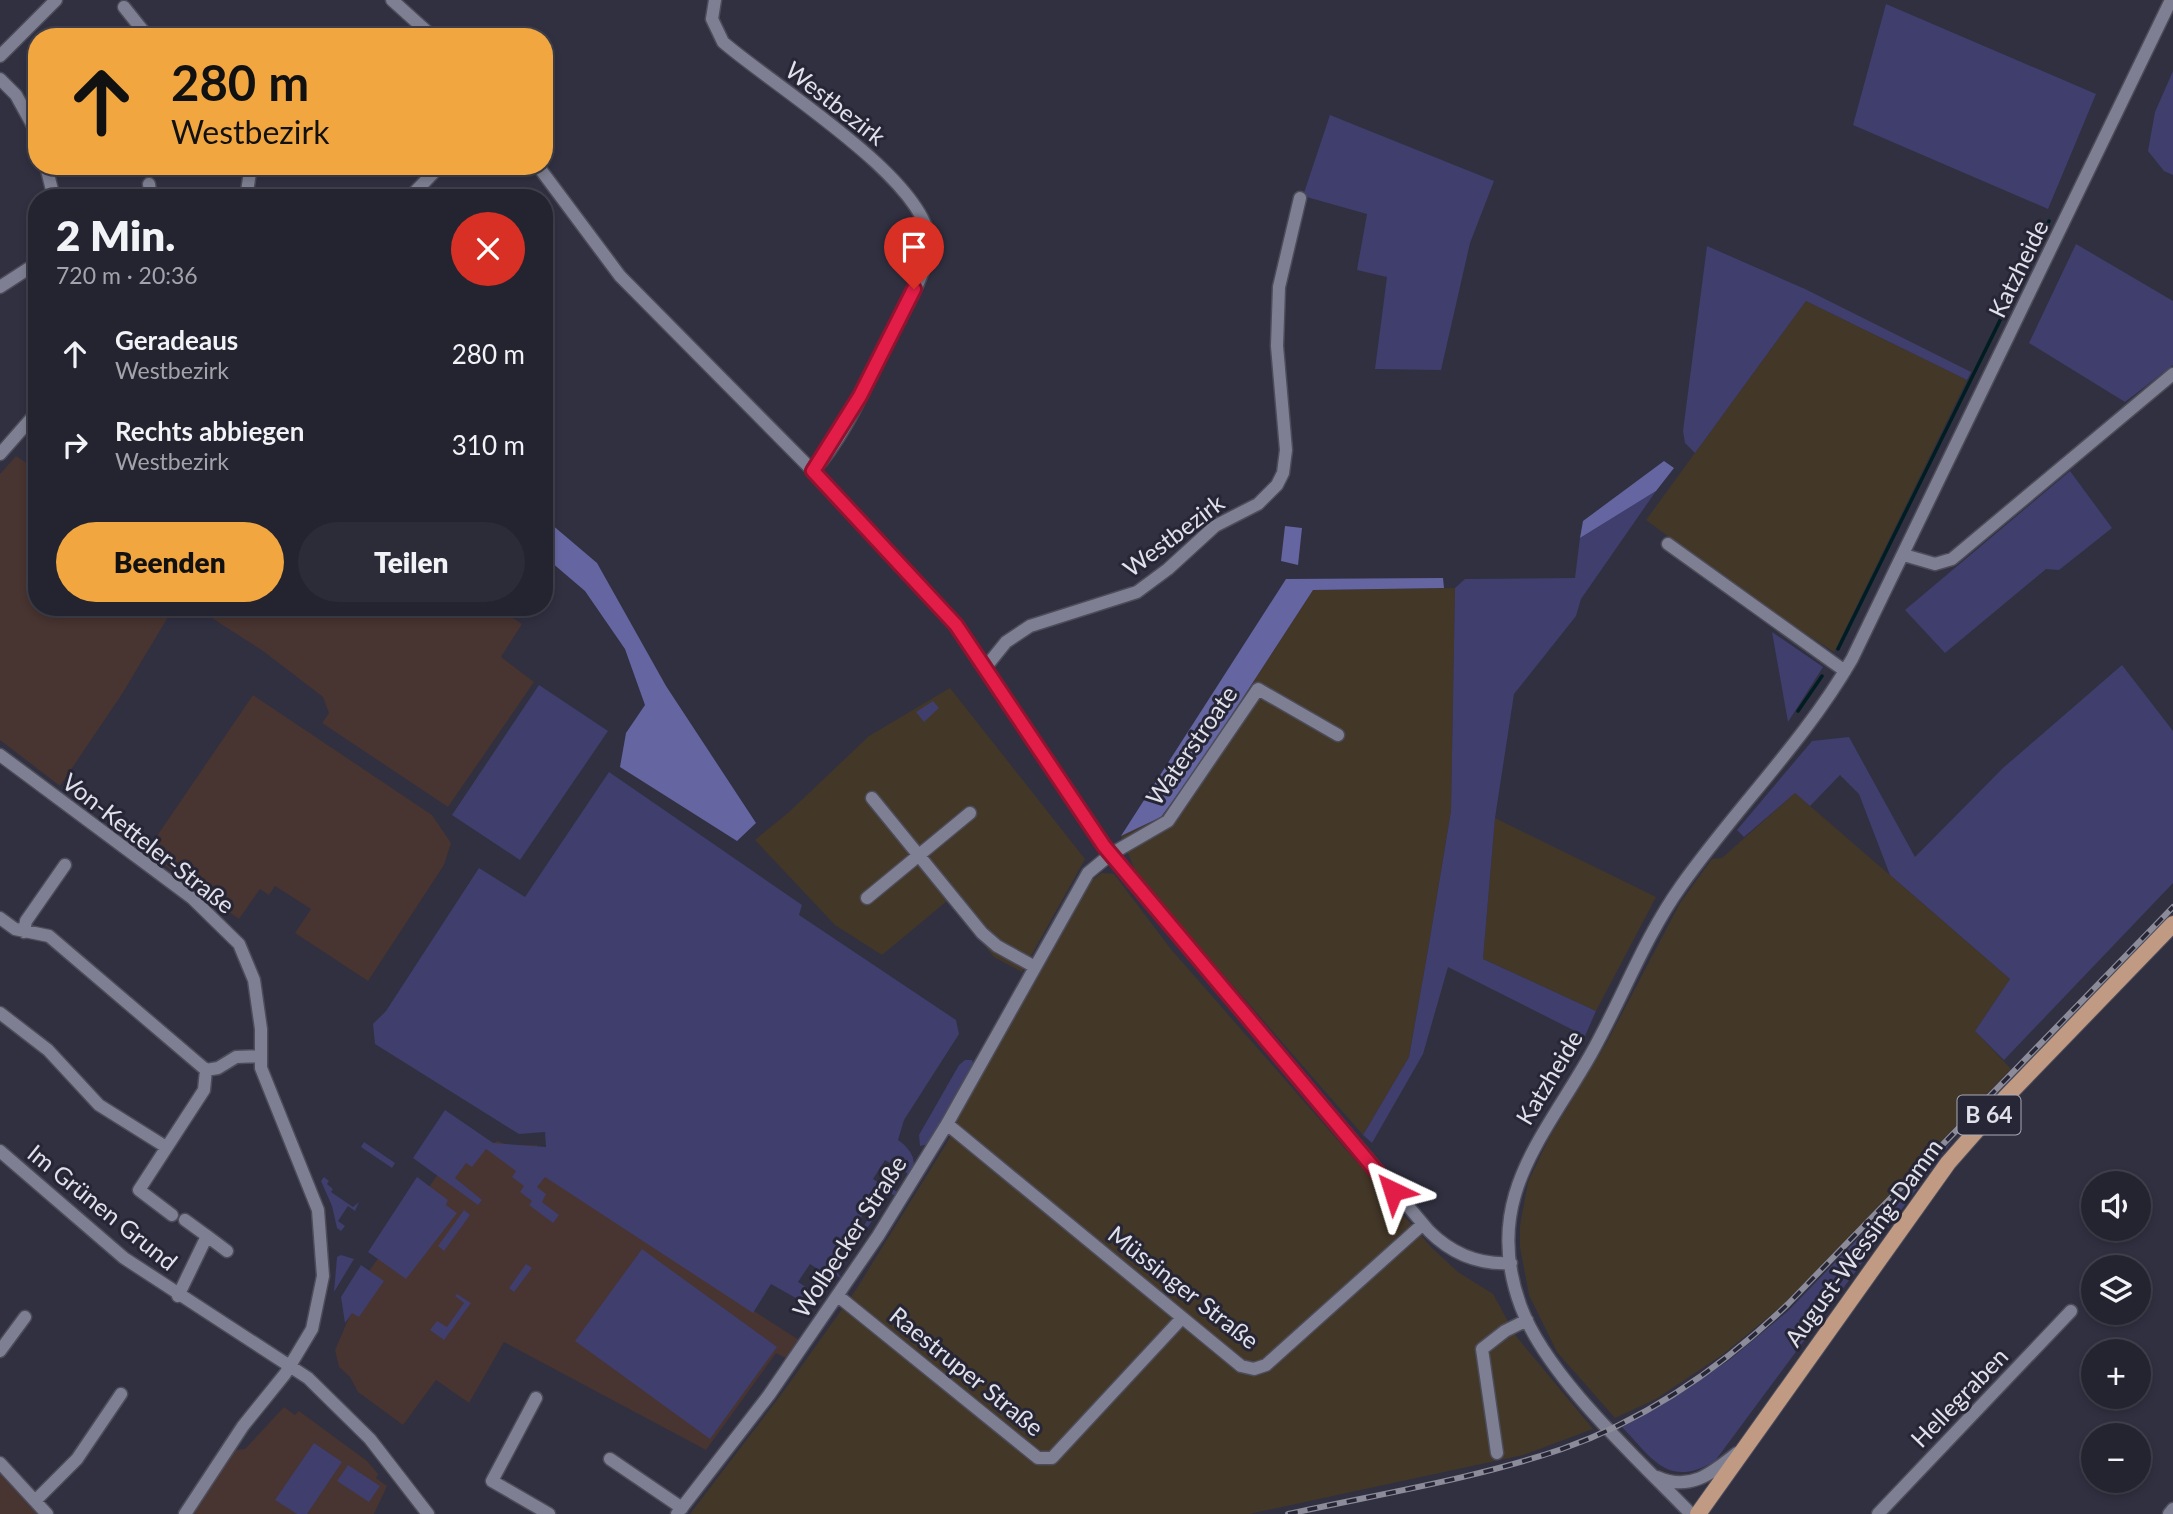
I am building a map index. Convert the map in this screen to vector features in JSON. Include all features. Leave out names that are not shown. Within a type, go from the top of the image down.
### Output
[{"type":"main road","name":"August-Wessing-Damm","points":[[1698,1514],[1948,1163],[2006,1097],[2173,924]]},
{"type":"street","points":[[30,28],[56,0]]},
{"type":"street","points":[[392,0],[423,28]]},
{"type":"street","name":"Westbezirk","points":[[715,0],[712,19],[723,42],[874,160],[896,183],[927,229],[929,243],[922,272],[860,396],[813,471]]},
{"type":"street","name":"Katzheide","points":[[1690,1514],[1551,1361],[1527,1320],[1511,1263],[1510,1217],[1527,1159],[1592,1052],[1656,926],[1702,857],[1800,739],[1845,671],[1904,555],[2171,0]]},
{"type":"street","points":[[124,7],[141,28]]},
{"type":"street","points":[[0,56],[28,30]]},
{"type":"street","points":[[0,79],[16,95],[28,117]]},
{"type":"street","points":[[418,189],[431,175]]},
{"type":"street","points":[[545,175],[620,276],[813,471],[947,615],[1111,853],[1423,1224],[1441,1242],[1461,1255],[1482,1262],[1511,1263]]},
{"type":"street","points":[[149,184],[150,189]]},
{"type":"street","name":"Westbezirk","points":[[985,668],[1006,642],[1030,626],[1137,592],[1168,569],[1215,526],[1258,504],[1277,485],[1283,473],[1286,450],[1277,346],[1279,287],[1300,198]]},
{"type":"street","points":[[0,287],[28,269]]},
{"type":"street","points":[[1904,555],[1935,564],[1952,559],[2173,374]]},
{"type":"street","points":[[0,454],[28,422]]},
{"type":"street","points":[[1668,544],[1845,671]]},
{"type":"street","name":"Waterstroate","points":[[1111,853],[1168,821],[1258,688],[1338,735]]},
{"type":"street","name":"Von-Ketteler-Straße","points":[[0,755],[192,898],[239,944],[254,979],[260,1056],[268,1091],[315,1199],[323,1240],[323,1276],[316,1318],[291,1365],[243,1426],[185,1514]]},
{"type":"street","points":[[872,798],[990,941],[1035,967]]},
{"type":"street","points":[[867,898],[970,813]]},
{"type":"street","name":"Wolbecker Straße","points":[[680,1511],[769,1395],[838,1296],[947,1124],[1088,873],[1111,853]]},
{"type":"street","points":[[24,932],[26,921],[65,866]]},
{"type":"street","points":[[0,918],[24,932],[49,936],[206,1070],[218,1068],[236,1057],[260,1056]]},
{"type":"street","points":[[0,1013],[48,1050],[99,1105],[166,1147]]},
{"type":"street","points":[[172,1215],[139,1190],[204,1090],[206,1070]]},
{"type":"street","name":"Müssinger Straße","points":[[947,1124],[1241,1366],[1254,1369],[1266,1365],[1423,1224]]},
{"type":"street","name":"Im Grünen Grund","points":[[0,1151],[94,1236],[178,1296],[291,1365],[355,1422],[428,1514]]},
{"type":"street","name":"Im Grünen Grund","points":[[185,1220],[227,1251]]},
{"type":"street","name":"Im Grünen Grund","points":[[178,1296],[206,1236]]},
{"type":"street","name":"Raestruper Straße","points":[[838,1296],[1038,1458],[1052,1458],[1182,1318]]},
{"type":"street","name":"Hellegraben","points":[[1878,1514],[2071,1311]]},
{"type":"street","points":[[0,1351],[25,1317]]},
{"type":"street","points":[[1497,1453],[1482,1349],[1505,1331],[1527,1320]]},
{"type":"street","points":[[35,1501],[77,1459],[121,1394]]},
{"type":"street","points":[[536,1398],[492,1481],[549,1514]]},
{"type":"street","points":[[1654,1475],[1674,1483],[1698,1480],[1748,1443]]},
{"type":"street","points":[[610,1459],[680,1511]]},
{"type":"street","points":[[0,1464],[47,1514]]},
{"type":"street","points":[[2169,1514],[2173,1509]]},
{"type":"shaded area","points":[[1886,4],[2096,94],[2048,209],[1853,125]]},
{"type":"shaded area","points":[[2173,71],[2173,175],[2164,171],[2148,151],[2155,112]]},
{"type":"shaded area","points":[[1330,115],[1494,181],[1470,243],[1441,370],[1375,369],[1387,277],[1357,270],[1367,214],[1303,196]]},
{"type":"shaded area","points":[[2076,244],[2173,301],[2173,365],[2125,402],[2029,343]]},
{"type":"shaded area","points":[[1707,246],[1805,289],[1971,372],[1967,380],[1806,301],[1695,453],[1685,443],[1683,431]]},
{"type":"shaded area","points":[[1806,301],[1967,380],[1834,652],[1760,604],[1646,520]]},
{"type":"shaded area","points":[[16,456],[28,464],[28,616],[169,616],[122,694],[60,786],[0,740],[0,474]]},
{"type":"shaded area","points":[[1664,461],[1674,468],[1656,491],[1580,538],[1583,521]]},
{"type":"shaded area","points":[[2070,471],[2112,528],[2059,570],[2046,569],[1945,653],[1905,610]]},
{"type":"shaded area","points":[[1656,491],[1581,599],[1576,616],[1514,694],[1495,818],[1483,959],[1596,1011],[1585,1036],[1448,967],[1423,1054],[1372,1143],[1363,1135],[1409,1057],[1451,811],[1455,588],[1465,579],[1575,578],[1580,538]]},
{"type":"shaded area","points":[[553,526],[597,563],[666,686],[756,823],[737,841],[620,767],[626,733],[645,705],[625,649],[585,591],[553,564]]},
{"type":"shaded area","points":[[1285,526],[1302,528],[1298,565],[1281,561]]},
{"type":"shaded area","points":[[1443,578],[1444,588],[1313,590],[1199,765],[1161,817],[1121,836],[1286,579]]},
{"type":"shaded area","points":[[1455,588],[1451,811],[1428,950],[1409,1057],[1363,1135],[1134,868],[1121,836],[1161,817],[1199,765],[1313,590]]},
{"type":"shaded area","points":[[209,616],[510,616],[522,624],[501,657],[534,682],[448,807],[322,723],[329,713],[323,697],[263,651]]},
{"type":"shaded area","points":[[1772,632],[1823,667],[1788,722]]},
{"type":"shaded area","points":[[2122,665],[2173,731],[2173,883],[2004,1060],[1975,1031],[2010,979],[1890,875],[1859,794],[1840,775],[1810,806],[1795,793],[1744,837],[1737,830],[1812,741],[1849,737],[1915,857],[2003,768]]},
{"type":"shaded area","points":[[539,685],[608,731],[520,860],[452,815]]},
{"type":"shaded area","points":[[950,688],[1085,859],[1022,972],[994,957],[947,901],[882,955],[835,925],[755,840],[789,812],[869,736]]},
{"type":"shaded area","points":[[253,695],[432,815],[451,843],[444,865],[368,981],[295,933],[311,909],[275,886],[269,895],[260,889],[239,919],[146,852]]},
{"type":"shaded area","points":[[933,701],[939,708],[924,722],[916,712]]},
{"type":"shaded area","points":[[609,772],[802,905],[799,915],[956,1020],[959,1034],[904,1120],[898,1140],[907,1147],[912,1156],[913,1170],[910,1175],[885,1160],[873,1179],[882,1185],[825,1274],[810,1264],[798,1282],[809,1289],[801,1301],[771,1284],[753,1313],[545,1177],[537,1187],[546,1194],[542,1202],[559,1215],[553,1223],[529,1205],[532,1201],[520,1192],[524,1186],[512,1177],[516,1171],[486,1149],[472,1167],[466,1163],[455,1178],[482,1200],[478,1205],[413,1158],[445,1110],[493,1143],[546,1147],[545,1132],[519,1134],[375,1044],[373,1024],[386,1011],[479,868],[525,897]]},
{"type":"shaded area","points":[[1795,793],[2010,979],[1975,1031],[2011,1069],[1783,1305],[1722,1355],[1656,1399],[1615,1418],[1557,1352],[1529,1295],[1520,1247],[1520,1226],[1528,1182],[1549,1138],[1607,1042],[1680,903],[1712,859],[1722,858]]},
{"type":"shaded area","points":[[1495,818],[1656,897],[1596,1011],[1483,959]]},
{"type":"shaded area","points":[[1102,873],[1114,874],[1170,948],[1431,1247],[1458,1272],[1493,1294],[1516,1336],[1593,1429],[1523,1455],[1249,1514],[690,1514],[786,1388],[857,1288],[948,1141],[992,1047],[1091,881]]},
{"type":"shaded area","points":[[965,1060],[972,1060],[974,1065],[929,1144],[920,1146],[919,1135],[959,1065]]},
{"type":"shaded area","points":[[471,1128],[493,1143],[498,1141],[509,1146],[537,1145],[538,1172],[799,1340],[786,1358],[776,1353],[706,1450],[504,1342],[469,1403],[436,1380],[403,1425],[358,1392],[350,1377],[339,1367],[335,1350],[369,1271]]},
{"type":"shaded area","points":[[1953,1140],[1715,1461],[1699,1469],[1673,1471],[1653,1459],[1622,1427],[1728,1361],[1788,1311]]},
{"type":"shaded area","points":[[364,1142],[395,1163],[392,1168],[361,1147]]},
{"type":"shaded area","points":[[324,1177],[333,1189],[331,1192],[353,1207],[359,1202],[355,1211],[348,1206],[338,1221],[345,1226],[341,1231],[337,1228],[332,1206],[321,1181]]},
{"type":"shaded area","points":[[417,1177],[448,1200],[446,1205],[457,1213],[406,1279],[368,1252]]},
{"type":"shaded area","points":[[889,1187],[899,1193],[897,1197],[890,1193],[838,1273],[843,1280],[833,1273]]},
{"type":"shaded area","points":[[464,1210],[470,1215],[444,1251],[438,1246]]},
{"type":"shaded area","points":[[642,1249],[777,1347],[710,1439],[575,1341]]},
{"type":"shaded area","points":[[341,1255],[354,1259],[334,1292],[337,1257]]},
{"type":"shaded area","points":[[526,1264],[532,1268],[514,1292],[509,1288]]},
{"type":"shaded area","points":[[361,1265],[384,1281],[359,1317],[352,1313],[345,1323],[341,1297]]},
{"type":"shaded area","points":[[457,1294],[471,1303],[444,1340],[430,1330],[437,1321],[447,1327],[464,1303],[455,1296]]},
{"type":"shaded area","points":[[284,1407],[295,1415],[299,1411],[367,1461],[378,1474],[376,1478],[387,1486],[374,1514],[193,1514],[236,1450],[245,1449]]},
{"type":"shaded area","points":[[314,1443],[342,1462],[307,1514],[297,1514],[275,1500]]},
{"type":"shaded area","points":[[348,1465],[380,1486],[369,1502],[337,1481]]},
{"type":"shaded area","points":[[0,1474],[37,1514],[0,1514]]},
{"type":"waterway","points":[[1838,649],[2049,221]]},
{"type":"waterway","points":[[1798,711],[1822,676]]},
{"type":"railway","points":[[1288,1514],[1461,1477],[1562,1449],[1593,1437],[1654,1406],[1710,1369],[1788,1304],[2173,907]]},
{"type":"route","points":[[914,289],[860,396],[813,471],[956,625],[1104,846],[1333,1116],[1393,1191]]}]
